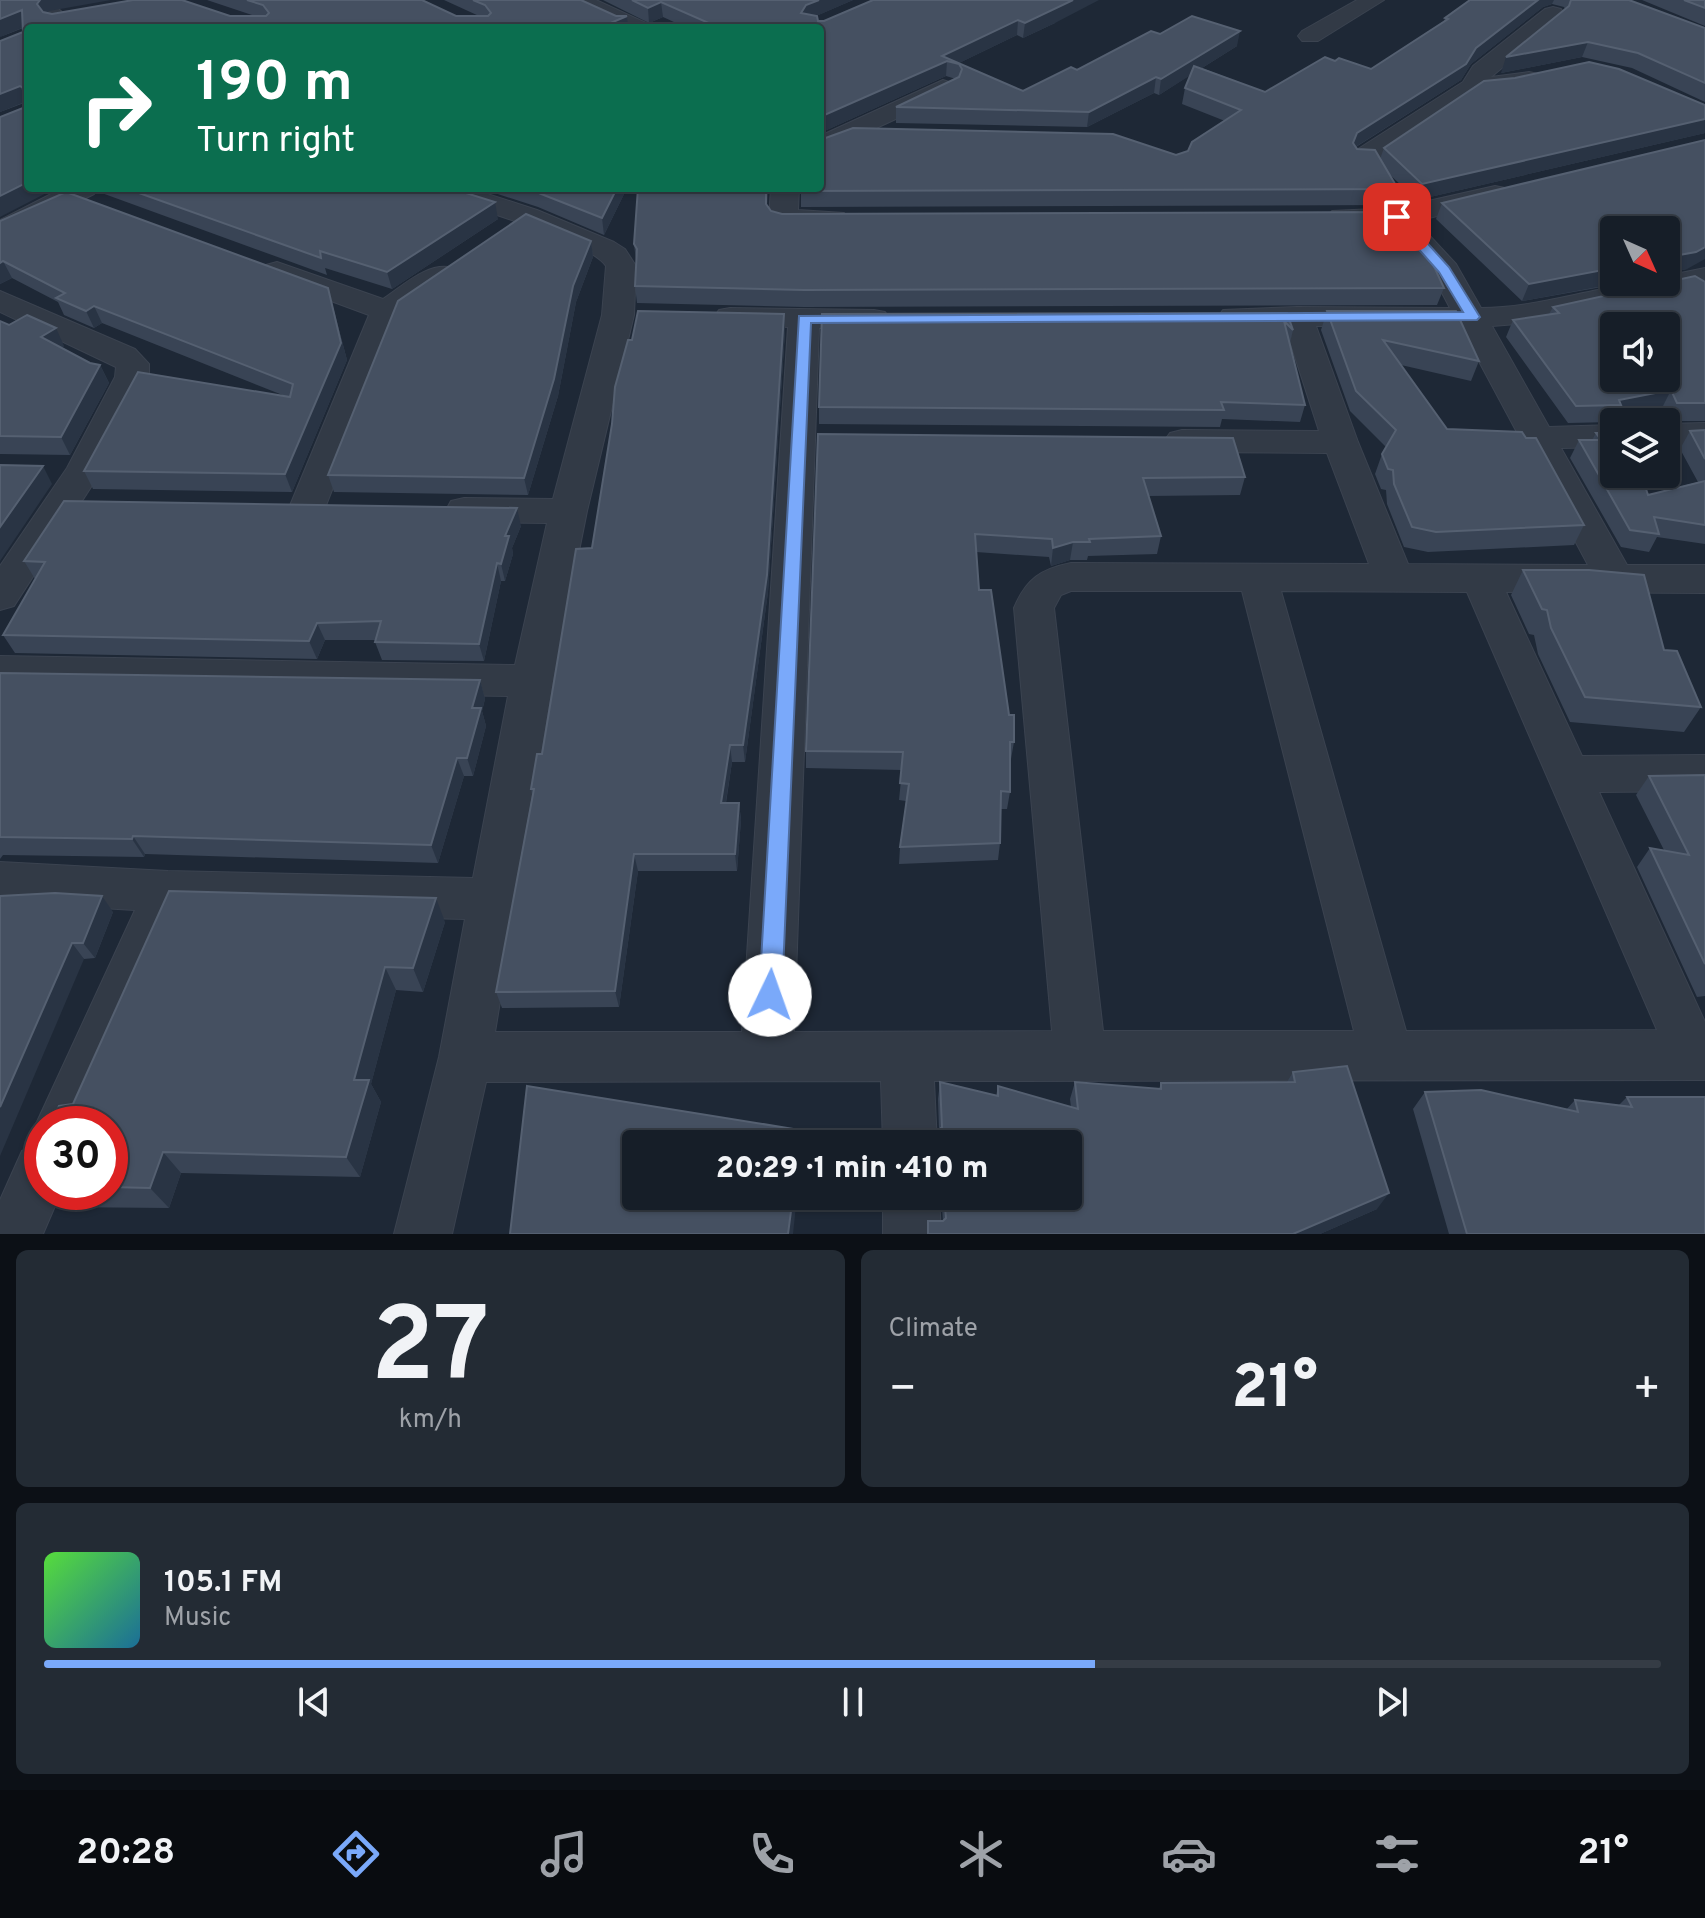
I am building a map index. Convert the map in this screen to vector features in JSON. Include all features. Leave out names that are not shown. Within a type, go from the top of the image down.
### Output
[{"type":"street","points":[[34,0],[58,21]]},
{"type":"street","points":[[577,0],[629,24]]},
{"type":"street","points":[[1310,36],[1373,0]]},
{"type":"street","points":[[1365,157],[1472,87],[1482,71],[1553,14]]},
{"type":"street","points":[[1472,87],[1509,84],[1549,74]]},
{"type":"street","points":[[824,144],[947,86]]},
{"type":"street","points":[[848,133],[911,134]]},
{"type":"street","points":[[1318,217],[1397,217],[1520,188]]},
{"type":"street","points":[[423,1234],[465,1057],[532,681],[568,511],[634,316],[621,266],[614,255],[514,225],[452,192]]},
{"type":"street","points":[[785,192],[783,219],[862,219]]},
{"type":"street","points":[[0,232],[85,196]]},
{"type":"street","points":[[1397,217],[1445,270],[1615,579]]},
{"type":"street","points":[[307,508],[386,311],[463,259]]},
{"type":"street","points":[[251,261],[386,311]]},
{"type":"street","points":[[1201,317],[1472,317],[1540,313],[1705,277]]},
{"type":"street","points":[[0,300],[123,356],[133,364],[132,377],[84,470],[0,596]]},
{"type":"street","points":[[1297,316],[1340,442],[1394,578]]},
{"type":"street","points":[[696,317],[899,318]]},
{"type":"street","points":[[767,1057],[814,439],[804,319]]},
{"type":"street","points":[[1680,435],[1705,434]]},
{"type":"street","points":[[1539,438],[1600,436]]},
{"type":"street","points":[[1148,441],[1340,442]]},
{"type":"street","points":[[42,469],[84,470]]},
{"type":"street","points":[[61,504],[107,505]]},
{"type":"street","points":[[430,510],[568,511]]},
{"type":"street","points":[[1080,1056],[1034,608],[1048,581],[1071,577],[1705,579]]},
{"type":"street","points":[[1258,579],[1387,1056]]},
{"type":"street","points":[[465,1057],[1700,1056],[1481,579]]},
{"type":"street","points":[[0,672],[532,681]]},
{"type":"street","points":[[1568,774],[1705,773]]},
{"type":"street","points":[[0,882],[168,891],[492,899]]},
{"type":"street","points":[[71,1106],[168,891]]},
{"type":"street","points":[[907,1057],[910,1130]]},
{"type":"street","points":[[14,1234],[25,1210]]},
{"type":"street","points":[[911,1210],[912,1234]]},
{"type":"building","points":[[0,0],[40,0],[37,4],[43,12],[52,14],[133,0],[182,0],[230,16],[266,16],[269,13],[263,5],[247,0],[422,0],[456,16],[488,16],[491,13],[485,5],[473,0],[581,0],[616,16],[627,16],[608,24],[24,24],[24,88],[20,86],[0,94],[0,41],[23,32],[22,10],[0,19]]},
{"type":"building","points":[[632,0],[819,0],[806,5],[801,13],[817,16],[818,21],[824,21],[873,0],[1073,0],[1025,23],[1018,20],[942,56],[1023,91],[1071,67],[1077,70],[1151,31],[1160,34],[1192,16],[1240,31],[1161,79],[1156,77],[1089,112],[896,107],[959,77],[962,69],[959,64],[947,61],[824,115],[824,24],[711,24],[661,2],[648,8]]},
{"type":"building","points":[[1470,0],[1538,0],[1476,48],[1466,64],[1357,133],[1353,143],[1357,149],[1375,150],[1398,189],[824,191],[824,139],[853,128],[1113,134],[1176,155],[1188,151],[1192,142],[1241,110],[1185,88],[1194,66],[1265,92],[1325,57],[1335,61],[1339,58],[1371,69],[1448,19],[1445,18]]},
{"type":"building","points":[[1571,0],[1629,0],[1705,28],[1705,83],[1638,53],[1588,42],[1506,57],[1569,6]]},
{"type":"building","points":[[1684,0],[1705,0],[1705,8]]},
{"type":"building","points":[[1589,62],[1619,69],[1705,105],[1705,119],[1422,184],[1384,148],[1484,81],[1515,78]]},
{"type":"building","points":[[24,88],[24,184],[0,196],[0,117],[23,108]]},
{"type":"building","points":[[1705,140],[1705,247],[1696,252],[1680,255],[1680,216],[1600,216],[1600,271],[1529,284],[1442,203]]},
{"type":"building","points":[[66,192],[328,288],[341,343],[285,474],[84,471],[138,372],[290,397],[293,384],[94,306],[86,311],[56,298],[65,293],[3,261],[0,263],[0,221]]},
{"type":"building","points":[[136,192],[463,192],[495,202],[387,272],[320,251],[321,258]]},
{"type":"building","points":[[536,192],[615,192],[602,218]]},
{"type":"building","points":[[638,192],[766,192],[766,204],[771,211],[782,214],[1393,212],[1425,247],[1444,288],[804,290],[635,286],[637,249],[634,244]]},
{"type":"building","points":[[526,214],[591,241],[573,286],[554,379],[524,478],[328,475],[398,301]]},
{"type":"building","points":[[1695,276],[1705,282],[1705,403],[1677,403],[1672,392],[1680,392],[1680,312],[1600,312],[1600,392],[1661,392],[1619,400],[1621,405],[1576,406],[1513,320],[1559,313],[1553,307],[1603,296],[1680,296],[1680,279]]},
{"type":"building","points":[[638,311],[784,314],[767,575],[743,745],[730,745],[721,803],[739,803],[735,854],[634,854],[615,991],[496,992],[534,789],[531,789],[537,754],[542,754],[576,549],[592,548],[615,387],[628,340],[632,340]]},
{"type":"building","points":[[1327,311],[1456,311],[1479,361],[1383,340],[1447,429],[1522,432],[1526,438],[1536,438],[1584,525],[1436,532],[1412,527],[1394,484],[1393,470],[1388,469],[1382,454],[1396,430],[1356,391]]},
{"type":"building","points":[[1287,313],[1293,330],[1284,321],[1305,405],[1221,402],[1224,410],[819,407],[822,314]]},
{"type":"building","points":[[27,315],[56,328],[41,337],[90,363],[100,365],[61,437],[0,436],[0,321],[9,325]]},
{"type":"building","points":[[1705,430],[1705,459],[1690,431]]},
{"type":"building","points":[[818,434],[1233,438],[1245,477],[1143,478],[1161,536],[1089,539],[1090,542],[1073,542],[1053,548],[1052,539],[975,534],[979,590],[991,590],[1009,715],[1014,715],[1014,742],[1010,742],[1010,792],[1001,791],[1000,843],[900,847],[909,784],[900,783],[903,752],[806,751]]},
{"type":"building","points":[[1579,440],[1600,440],[1600,477]]},
{"type":"building","points":[[0,465],[43,466],[0,527]]},
{"type":"building","points":[[1705,481],[1705,525],[1654,517],[1659,534],[1630,530],[1606,488],[1646,488],[1648,495]]},
{"type":"building","points":[[64,501],[517,508],[505,536],[509,536],[501,564],[497,563],[479,644],[375,642],[381,621],[317,623],[309,641],[3,635],[45,562],[24,561]]},
{"type":"building","points":[[1523,570],[1589,570],[1644,575],[1664,650],[1677,651],[1701,707],[1585,697],[1551,628],[1547,610],[1542,609]]},
{"type":"building","points":[[0,673],[480,680],[472,708],[481,708],[467,758],[457,758],[431,845],[133,836],[132,839],[0,837]]},
{"type":"building","points":[[1705,775],[1705,964],[1650,848],[1689,855],[1649,776]]},
{"type":"building","points":[[169,891],[436,898],[413,968],[385,967],[354,1080],[369,1080],[346,1157],[163,1152],[150,1188],[128,1187],[128,1106],[59,1106],[73,1104]]},
{"type":"building","points":[[55,893],[102,896],[83,943],[72,943],[0,1107],[0,896]]},
{"type":"building","points":[[1347,1066],[1389,1193],[1293,1234],[928,1234],[928,1221],[943,1221],[945,1210],[1082,1210],[1082,1130],[939,1130],[942,1127],[940,1082],[998,1096],[998,1086],[1078,1109],[1075,1082],[1161,1089],[1161,1083],[1295,1082],[1293,1072]]},
{"type":"building","points":[[527,1086],[800,1130],[622,1130],[622,1210],[791,1210],[788,1234],[510,1234]]},
{"type":"building","points":[[1481,1090],[1578,1112],[1575,1100],[1632,1107],[1627,1097],[1705,1097],[1705,1234],[1467,1234],[1425,1092]]},
{"type":"route","points":[[770,995],[804,319],[1472,317],[1445,270],[1397,217]]}]
